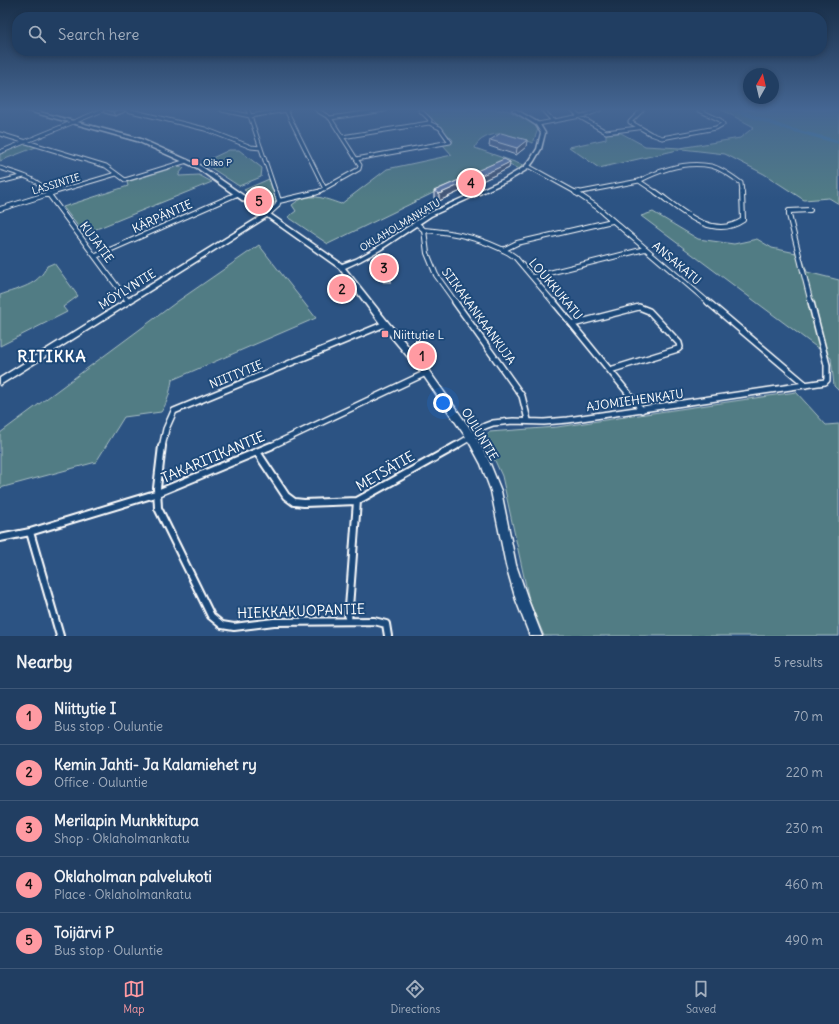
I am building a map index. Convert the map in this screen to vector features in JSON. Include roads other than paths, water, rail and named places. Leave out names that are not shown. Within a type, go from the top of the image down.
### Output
[{"type":"street","points":[[18,140],[106,166],[125,180],[187,161]]},
{"type":"street","points":[[0,152],[31,140]]},
{"type":"street","name":"OULUNTIE","points":[[127,140],[138,143],[211,175]]},
{"type":"street","name":"OULUNTIE","points":[[134,140],[147,143],[187,161],[211,175],[341,267],[385,324],[426,373],[471,437],[485,462],[496,491],[511,566],[536,636]]},
{"type":"street","points":[[232,140],[251,147],[261,148]]},
{"type":"street","points":[[258,140],[279,201],[277,206],[267,215]]},
{"type":"street","points":[[301,140],[325,189]]},
{"type":"street","points":[[279,201],[312,195],[358,170],[360,165],[344,140]]},
{"type":"street","points":[[356,159],[449,142],[449,140]]},
{"type":"street","name":"OKLAHOLMANKATU","points":[[341,267],[374,251],[416,223],[456,202],[506,180],[528,166],[537,154],[542,140]]},
{"type":"street","points":[[576,193],[639,181],[656,172],[688,164],[704,164],[714,166],[741,182],[744,220],[737,224],[722,228],[704,225],[639,181]]},
{"type":"street","name":"ANSAKATU","points":[[528,166],[589,202],[806,385]]},
{"type":"street","name":"KUJATIE","points":[[0,168],[24,176],[42,185],[128,301]]},
{"type":"street","name":"LASSINTIE","points":[[0,208],[49,195],[116,174]]},
{"type":"street","points":[[0,182],[24,176]]},
{"type":"street","name":"KÄRPÄNTIE","points":[[96,256],[237,194]]},
{"type":"street","name":"AJOMIEHENKATU","points":[[471,437],[476,430],[501,422],[528,420],[555,421],[642,410],[826,381],[827,365],[789,213],[792,210],[810,210]]},
{"type":"street","name":"MÖYLYNTIE","points":[[0,382],[267,215]]},
{"type":"street","points":[[503,250],[517,243],[612,221]]},
{"type":"street","points":[[416,223],[424,230]]},
{"type":"street","name":"LOUKKUKATU","points":[[424,230],[446,231],[460,234],[503,250],[515,257],[573,324],[642,410]]},
{"type":"street","name":"SIIKAKANKAANKUJA","points":[[424,230],[428,253],[436,275],[516,385],[522,396],[528,420]]},
{"type":"street","points":[[533,277],[645,249]]},
{"type":"street","points":[[573,324],[635,307],[641,307],[649,311],[677,339],[680,348],[610,370]]},
{"type":"street","name":"NIITTYTIE","points":[[155,494],[169,418],[174,411],[385,324]]},
{"type":"street","name":"TAKARITIKANTIE","points":[[0,538],[30,532],[155,494],[257,452],[426,373]]},
{"type":"street","name":"METSÄTIE","points":[[257,452],[286,496],[294,502],[357,501],[471,437]]},
{"type":"street","name":"HIEKKAKUOPANTIE","points":[[155,494],[158,508],[211,616],[222,625],[234,627],[274,622],[379,621],[386,624],[388,636]]},
{"type":"street","points":[[348,621],[357,501]]},
{"type":"street","points":[[30,532],[60,636]]},
{"type":"waterway","points":[[830,140],[839,142]]},
{"type":"place","name":"Oiko P","points":[[195,162]]},
{"type":"place","name":"Oklaholman palvelukoti","points":[[471,183]]},
{"type":"place","name":"Toijärvi P","points":[[259,201]]},
{"type":"place","name":"Merilapin Munkkitupa","points":[[384,268]]},
{"type":"place","name":"Kemin Jahti- Ja Kalamiehet ry","points":[[342,289]]},
{"type":"place","name":"Niittytie L","points":[[385,334]]},
{"type":"place","name":"Niittytie I","points":[[422,356]]},
{"type":"district","name":"RITIKKA","points":[[52,356]]}]
